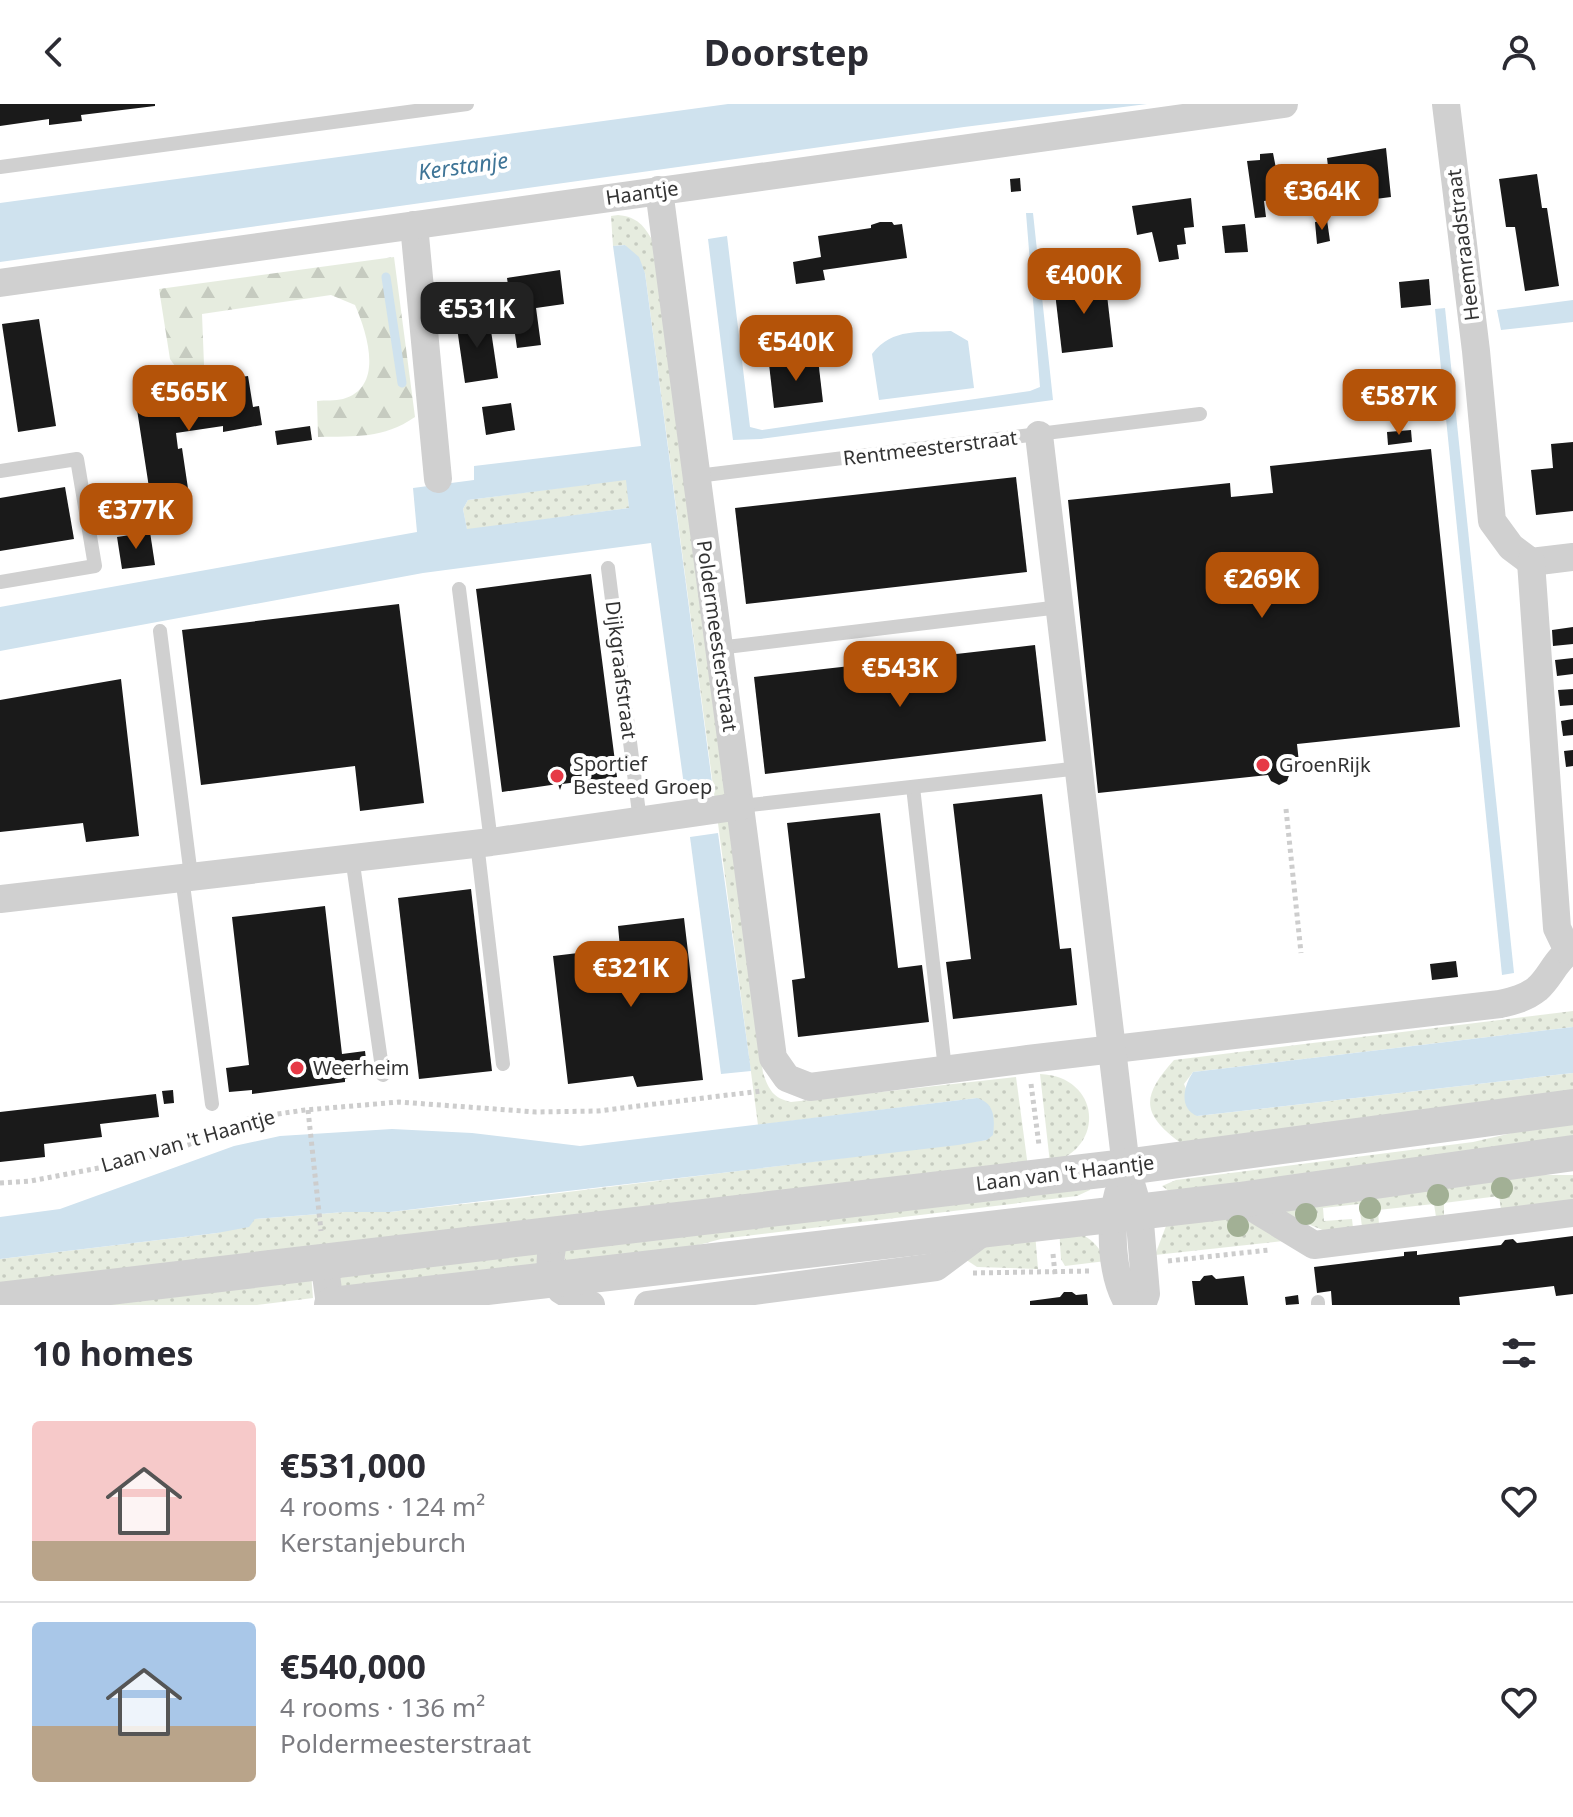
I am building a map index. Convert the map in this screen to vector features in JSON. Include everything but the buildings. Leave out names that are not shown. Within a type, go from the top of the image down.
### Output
[{"type":"street","name":"Haantje","points":[[0,283],[1284,104]]},
{"type":"street","name":"Heemraadstraat","points":[[1446,104],[1476,351],[1492,521],[1511,547],[1531,562]]},
{"type":"street","name":"Poldermeesterstraat","points":[[659,190],[773,1058],[787,1078]]},
{"type":"street","points":[[414,225],[438,479]]},
{"type":"street","name":"Rentmeesterstraat","points":[[1039,435],[1114,1049],[1126,1167],[1126,1213]]},
{"type":"street","points":[[787,1078],[810,1087],[1500,1004],[1523,998],[1540,987],[1570,950],[1557,928],[1531,562],[1573,557]]},
{"type":"street","points":[[0,899],[484,842],[741,806]]},
{"type":"street","name":"Laan van 't Haantje","points":[[0,1300],[1126,1167],[1573,1107]]},
{"type":"street","points":[[324,1260],[331,1305],[1240,1200],[1573,1153]]},
{"type":"street","points":[[1240,1200],[1314,1245],[1573,1213]]},
{"type":"street","points":[[1126,1213],[1117,1269],[1123,1295],[1129,1305]]},
{"type":"street","points":[[1126,1213],[1146,1294],[1142,1305]]},
{"type":"street","points":[[648,1305],[936,1267],[987,1229]]},
{"type":"street","points":[[556,1233],[550,1252],[553,1278],[561,1290],[591,1305]]},
{"type":"lane","points":[[0,167],[467,104]]},
{"type":"lane","points":[[1039,435],[1200,414]]},
{"type":"lane","name":"Rentmeesterstraat","points":[[697,476],[1039,435]]},
{"type":"lane","points":[[0,471],[77,459],[95,566],[0,582]]},
{"type":"lane","name":"Dijkgraafstraat","points":[[608,568],[640,821]]},
{"type":"lane","points":[[459,589],[503,1064]]},
{"type":"lane","points":[[718,648],[1060,607]]},
{"type":"lane","points":[[160,631],[212,1104]]},
{"type":"lane","points":[[741,806],[1080,768]]},
{"type":"lane","points":[[913,787],[945,1069]]},
{"type":"lane","points":[[352,857],[383,1075]]},
{"type":"path","points":[[1286,809],[1301,953]]},
{"type":"path","name":"Laan van 't Haantje","points":[[0,1183],[31,1181],[135,1161],[188,1145],[220,1128],[251,1118],[308,1110],[399,1102],[536,1112],[598,1111],[758,1092],[787,1078]]},
{"type":"path","points":[[308,1110],[320,1221]]},
{"type":"green space","points":[[618,215],[640,223],[653,241],[763,1073],[767,1084],[776,1096],[791,1102],[1016,1077],[1028,1167],[0,1290],[0,1259],[217,1233],[255,1219],[390,1212],[511,1199],[987,1140],[977,1098],[758,1125],[645,273],[625,245],[613,246],[611,216]]},
{"type":"green space","points":[[394,257],[415,417],[403,424],[368,435],[318,437],[317,401],[343,399],[356,393],[368,371],[368,344],[355,305],[331,295],[202,314],[204,365],[197,379],[180,373],[170,359],[159,289]]},
{"type":"green space","points":[[627,479],[629,508],[467,530],[463,509],[468,500]]},
{"type":"green space","points":[[1573,1011],[1573,1027],[1193,1072],[1184,1084],[1197,1116],[1573,1073],[1573,1098],[1181,1143],[1152,1113],[1151,1094],[1174,1060]]},
{"type":"green space","points":[[1040,1074],[1060,1078],[1075,1087],[1085,1099],[1089,1114],[1088,1129],[1081,1143],[1068,1155],[1050,1163]]},
{"type":"green space","points":[[1573,1119],[1573,1138],[1170,1192],[1162,1186],[1176,1180],[1473,1142]]},
{"type":"green space","points":[[1505,1175],[1573,1175],[1573,1201],[1501,1209],[1499,1196],[1444,1203],[1444,1215],[1436,1217],[1434,1204],[1378,1210],[1379,1225],[1362,1227],[1359,1204],[1323,1208],[1324,1221],[1352,1219],[1353,1228],[1325,1231],[1271,1209]]},
{"type":"green space","points":[[1090,1186],[1090,1190],[1077,1196],[721,1239],[657,1256],[565,1261],[564,1248]]},
{"type":"green space","points":[[1220,1210],[1281,1235],[1283,1241],[1155,1255],[1166,1226]]},
{"type":"green space","points":[[1059,1229],[1088,1238],[1106,1261],[1065,1266],[1061,1259]]},
{"type":"green space","points":[[1035,1233],[1038,1269],[977,1267],[965,1259],[985,1245]]},
{"type":"green space","points":[[539,1246],[541,1271],[341,1294],[338,1270]]},
{"type":"green space","points":[[311,1273],[313,1298],[257,1305],[40,1305]]},
{"type":"water","name":"Kerstanje","points":[[728,104],[1147,104],[0,262],[0,203]]},
{"type":"water","points":[[1026,213],[1033,213],[1053,400],[761,439],[733,440],[708,239],[727,236],[750,427],[762,430],[1030,391],[1040,387]]},
{"type":"water","points":[[625,245],[639,257],[645,273],[713,790],[685,793],[651,543],[423,573],[0,651],[0,607],[417,532],[413,488],[474,480],[474,466],[641,446],[613,246]],"holes":[[[626,480],[629,508],[467,529],[463,509],[468,500]]]},
{"type":"water","points":[[1573,300],[1573,322],[1501,330],[1497,310]]},
{"type":"water","points":[[1445,308],[1514,973],[1502,975],[1435,309]]},
{"type":"water","points":[[951,331],[968,341],[974,388],[879,400],[872,354],[880,345],[908,333]]},
{"type":"water","points":[[718,833],[751,1071],[721,1074],[690,837]]},
{"type":"water","points":[[1573,1027],[1573,1073],[1197,1116],[1185,1103],[1185,1090],[1193,1072]]},
{"type":"water","points":[[977,1098],[990,1108],[994,1118],[993,1135],[987,1140],[958,1145],[390,1212],[255,1219],[249,1227],[217,1233],[0,1259],[0,1217],[60,1209],[234,1146],[280,1136],[392,1129],[472,1133],[580,1146]]},
{"type":"waterway","points":[[386,277],[402,383]]},
{"type":"place","name":"GroenRijk","points":[[1263,765]]},
{"type":"place","name":"Sportief Besteed Groep","points":[[557,776]]},
{"type":"place","name":"Weerheim","points":[[297,1068]]}]
